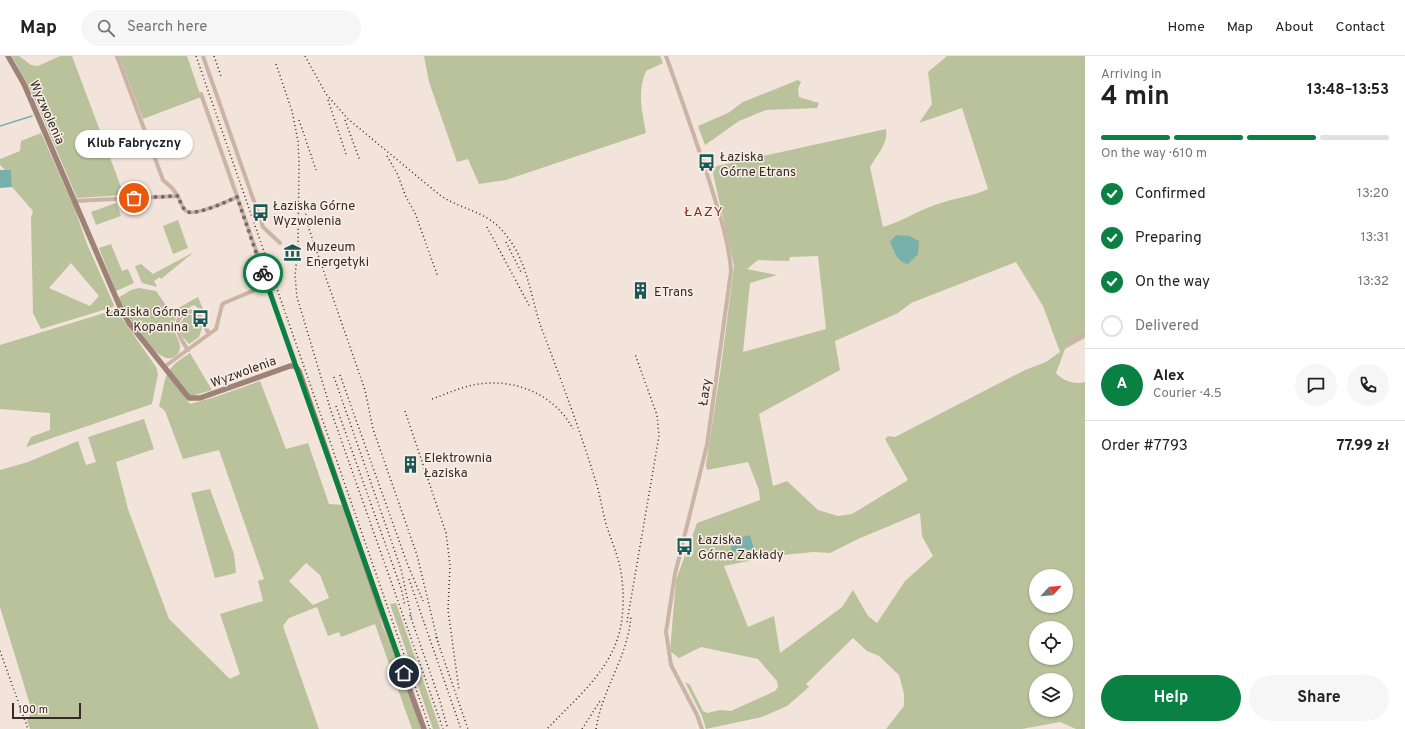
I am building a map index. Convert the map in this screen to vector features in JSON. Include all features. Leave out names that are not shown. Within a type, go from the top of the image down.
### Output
[{"type":"street","name":"Wyzwolenia","points":[[8,56],[24,84],[120,307],[129,323],[189,398],[193,400],[290,366],[295,366],[299,371],[383,616],[424,729]]},
{"type":"street","points":[[117,56],[163,180],[178,196],[184,209],[190,212],[198,212],[237,197]]},
{"type":"street","points":[[203,56],[263,227],[280,243]]},
{"type":"street","name":"Łazy","points":[[666,56],[692,129],[725,232],[731,266],[707,445],[675,574],[666,632],[671,665],[697,715],[702,729]]},
{"type":"street","points":[[201,94],[295,361],[295,366]]},
{"type":"street","points":[[74,201],[178,196]]},
{"type":"street","points":[[164,367],[216,329],[224,303],[267,285]]},
{"type":"street","points":[[188,350],[177,330],[177,322],[181,315],[193,311],[198,313],[209,334]]},
{"type":"street","points":[[1067,343],[1085,334]]},
{"type":"green space","points":[[12,56],[19,56],[31,65],[38,66],[60,56],[72,56],[124,195],[77,198],[32,93]]},
{"type":"green space","points":[[119,56],[187,56],[201,97],[143,119]]},
{"type":"green space","points":[[424,56],[660,56],[663,63],[646,71],[643,79],[641,102],[646,133],[506,180],[479,184],[468,159],[457,162],[429,82]]},
{"type":"green space","points":[[947,56],[1085,56],[1085,338],[1065,349],[1056,373],[1069,382],[1085,382],[1085,729],[1076,729],[1060,722],[1022,729],[886,729],[904,706],[904,694],[899,675],[879,656],[867,651],[853,638],[806,684],[809,687],[787,706],[762,717],[706,729],[702,716],[685,682],[690,685],[703,711],[707,713],[720,710],[731,711],[775,691],[778,687],[777,681],[758,659],[701,647],[679,658],[670,651],[676,580],[697,523],[760,500],[759,490],[748,462],[707,470],[706,465],[734,266],[712,169],[717,166],[886,129],[886,139],[884,144],[870,167],[883,227],[935,205],[988,189],[962,108],[919,123],[932,104],[928,72]],"holes":[[[818,256],[826,329],[743,352],[750,283],[777,275],[747,269],[758,260],[789,261],[790,257]],[[1016,262],[1043,306],[1060,352],[1046,362],[1025,370],[895,437],[888,436],[885,439],[908,480],[852,514],[838,516],[818,510],[787,481],[773,486],[759,414],[840,370],[835,341],[898,313],[911,303]],[[920,513],[922,536],[933,556],[905,581],[877,623],[868,616],[853,590],[842,607],[780,653],[774,616],[748,627],[724,566],[773,556],[813,552],[830,553],[858,539]]]},
{"type":"green space","points":[[798,80],[801,82],[798,89],[799,97],[819,103],[817,108],[766,110],[739,121],[705,145],[698,126],[728,113],[743,102]]},
{"type":"green space","points":[[41,133],[74,207],[87,244],[114,305],[113,307],[41,329],[33,313],[31,218],[33,211],[12,187],[11,170],[5,170],[0,165],[0,159],[20,151],[21,141]],"holes":[[[71,263],[99,296],[90,306],[49,288]]]},
{"type":"green space","points":[[116,203],[121,216],[96,225],[91,212]]},
{"type":"green space","points":[[178,220],[188,248],[173,254],[163,226]]},
{"type":"green space","points":[[111,244],[122,271],[128,269],[134,283],[116,291],[99,248]]},
{"type":"green space","points":[[194,252],[161,279],[160,277],[154,281],[157,287],[142,283],[135,266],[141,264],[153,274]]},
{"type":"green space","points":[[139,288],[156,291],[170,311],[173,311],[198,297],[203,309],[201,310],[194,305],[182,312],[176,318],[174,330],[180,347],[179,352],[172,358],[163,357],[145,340],[118,298],[131,290]]},
{"type":"green space","points":[[114,310],[117,311],[156,367],[158,374],[152,404],[26,447],[31,437],[50,430],[50,413],[0,409],[0,345]]},
{"type":"green space","points":[[186,315],[192,315],[197,318],[202,328],[199,337],[189,344],[182,336],[179,325]]},
{"type":"green space","points":[[190,353],[212,390],[185,398],[190,404],[260,381],[286,449],[308,443],[329,504],[343,505],[374,592],[382,625],[401,670],[421,729],[412,729],[375,624],[341,637],[339,632],[328,636],[317,607],[289,618],[283,626],[319,729],[30,729],[27,721],[32,711],[0,607],[0,470],[28,462],[78,441],[86,465],[96,462],[88,437],[144,419],[154,449],[116,462],[128,509],[169,619],[230,679],[240,674],[220,614],[263,601],[258,581],[264,579],[219,450],[183,459],[165,411],[159,406],[167,375],[174,365]],"holes":[[[306,563],[320,575],[329,598],[313,605],[289,581]]]},
{"type":"green space","points":[[210,489],[234,554],[236,573],[215,578],[191,493]]},
{"type":"green space","points":[[396,603],[440,729],[433,729],[390,604]]},
{"type":"water","points":[[0,170],[11,170],[12,187],[0,188]]},
{"type":"water","points":[[896,235],[909,236],[919,241],[918,254],[908,264],[899,259],[890,242]]},
{"type":"water","points":[[750,535],[754,549],[731,552],[731,544],[740,538]]},
{"type":"waterway","points":[[0,126],[32,116]]},
{"type":"railway","points":[[196,56],[430,729]]},
{"type":"railway","points":[[214,56],[221,76]]},
{"type":"railway","points":[[305,56],[326,94],[348,119],[441,196],[484,216],[499,227],[513,245],[523,266],[540,324],[576,421],[597,485],[606,524],[620,566],[623,594],[620,630],[608,659],[600,672],[580,696],[547,729]]},
{"type":"railway","points":[[276,64],[292,111],[298,141],[298,246],[295,276],[297,297],[332,414],[443,729]]},
{"type":"railway","points":[[328,100],[346,154]]},
{"type":"railway","points":[[299,120],[316,170]]},
{"type":"railway","points":[[345,120],[360,161]]},
{"type":"railway","points":[[387,156],[397,173],[406,197],[415,213],[438,277]]},
{"type":"railway","points":[[303,202],[309,229],[365,390],[373,429],[417,555],[438,642]]},
{"type":"railway","points":[[487,227],[530,307]]},
{"type":"railway","points":[[506,242],[522,274]]},
{"type":"railway","points":[[627,622],[659,436],[657,415],[635,354]]},
{"type":"railway","points":[[340,375],[407,563],[423,601]]},
{"type":"railway","points":[[334,377],[401,569],[412,620]]},
{"type":"railway","points":[[432,399],[473,385],[502,383],[517,386],[530,390],[555,406],[565,416],[573,429]]},
{"type":"railway","points":[[336,406],[401,588],[405,606]]},
{"type":"railway","points":[[405,411],[446,533],[450,565],[448,610],[459,690]]},
{"type":"railway","points":[[409,579],[461,729]]},
{"type":"railway","points":[[410,615],[439,698],[447,726]]},
{"type":"railway","points":[[596,729],[599,714],[625,645],[631,616]]},
{"type":"railway","points":[[436,637],[468,729]]},
{"type":"railway","points":[[0,651],[28,729]]},
{"type":"railway","points":[[582,729],[600,701]]},
{"type":"way so far","points":[[134,198],[178,196],[184,209],[188,212],[198,212],[237,197],[263,273]]},
{"type":"place","name":"Łaziska Górne Etrans","points":[[707,163]]},
{"type":"place","name":"Klub Fabryczny","points":[[134,198]]},
{"type":"place","name":"Łaziska Górne Wyzwolenia","points":[[260,212]]},
{"type":"place","name":"Muzeum Energetyki","points":[[293,253]]},
{"type":"place","name":"ETrans","points":[[641,291]]},
{"type":"place","name":"Łaziska Górne Kopanina","points":[[201,318]]},
{"type":"place","name":"Elektrownia Łaziska","points":[[411,464]]},
{"type":"place","name":"Łaziska Górne Zakłady","points":[[685,546]]},
{"type":"district","name":"ŁAZY","points":[[704,211]]},
{"type":"route","points":[[263,273],[295,361],[295,366],[299,371],[404,673]]}]
